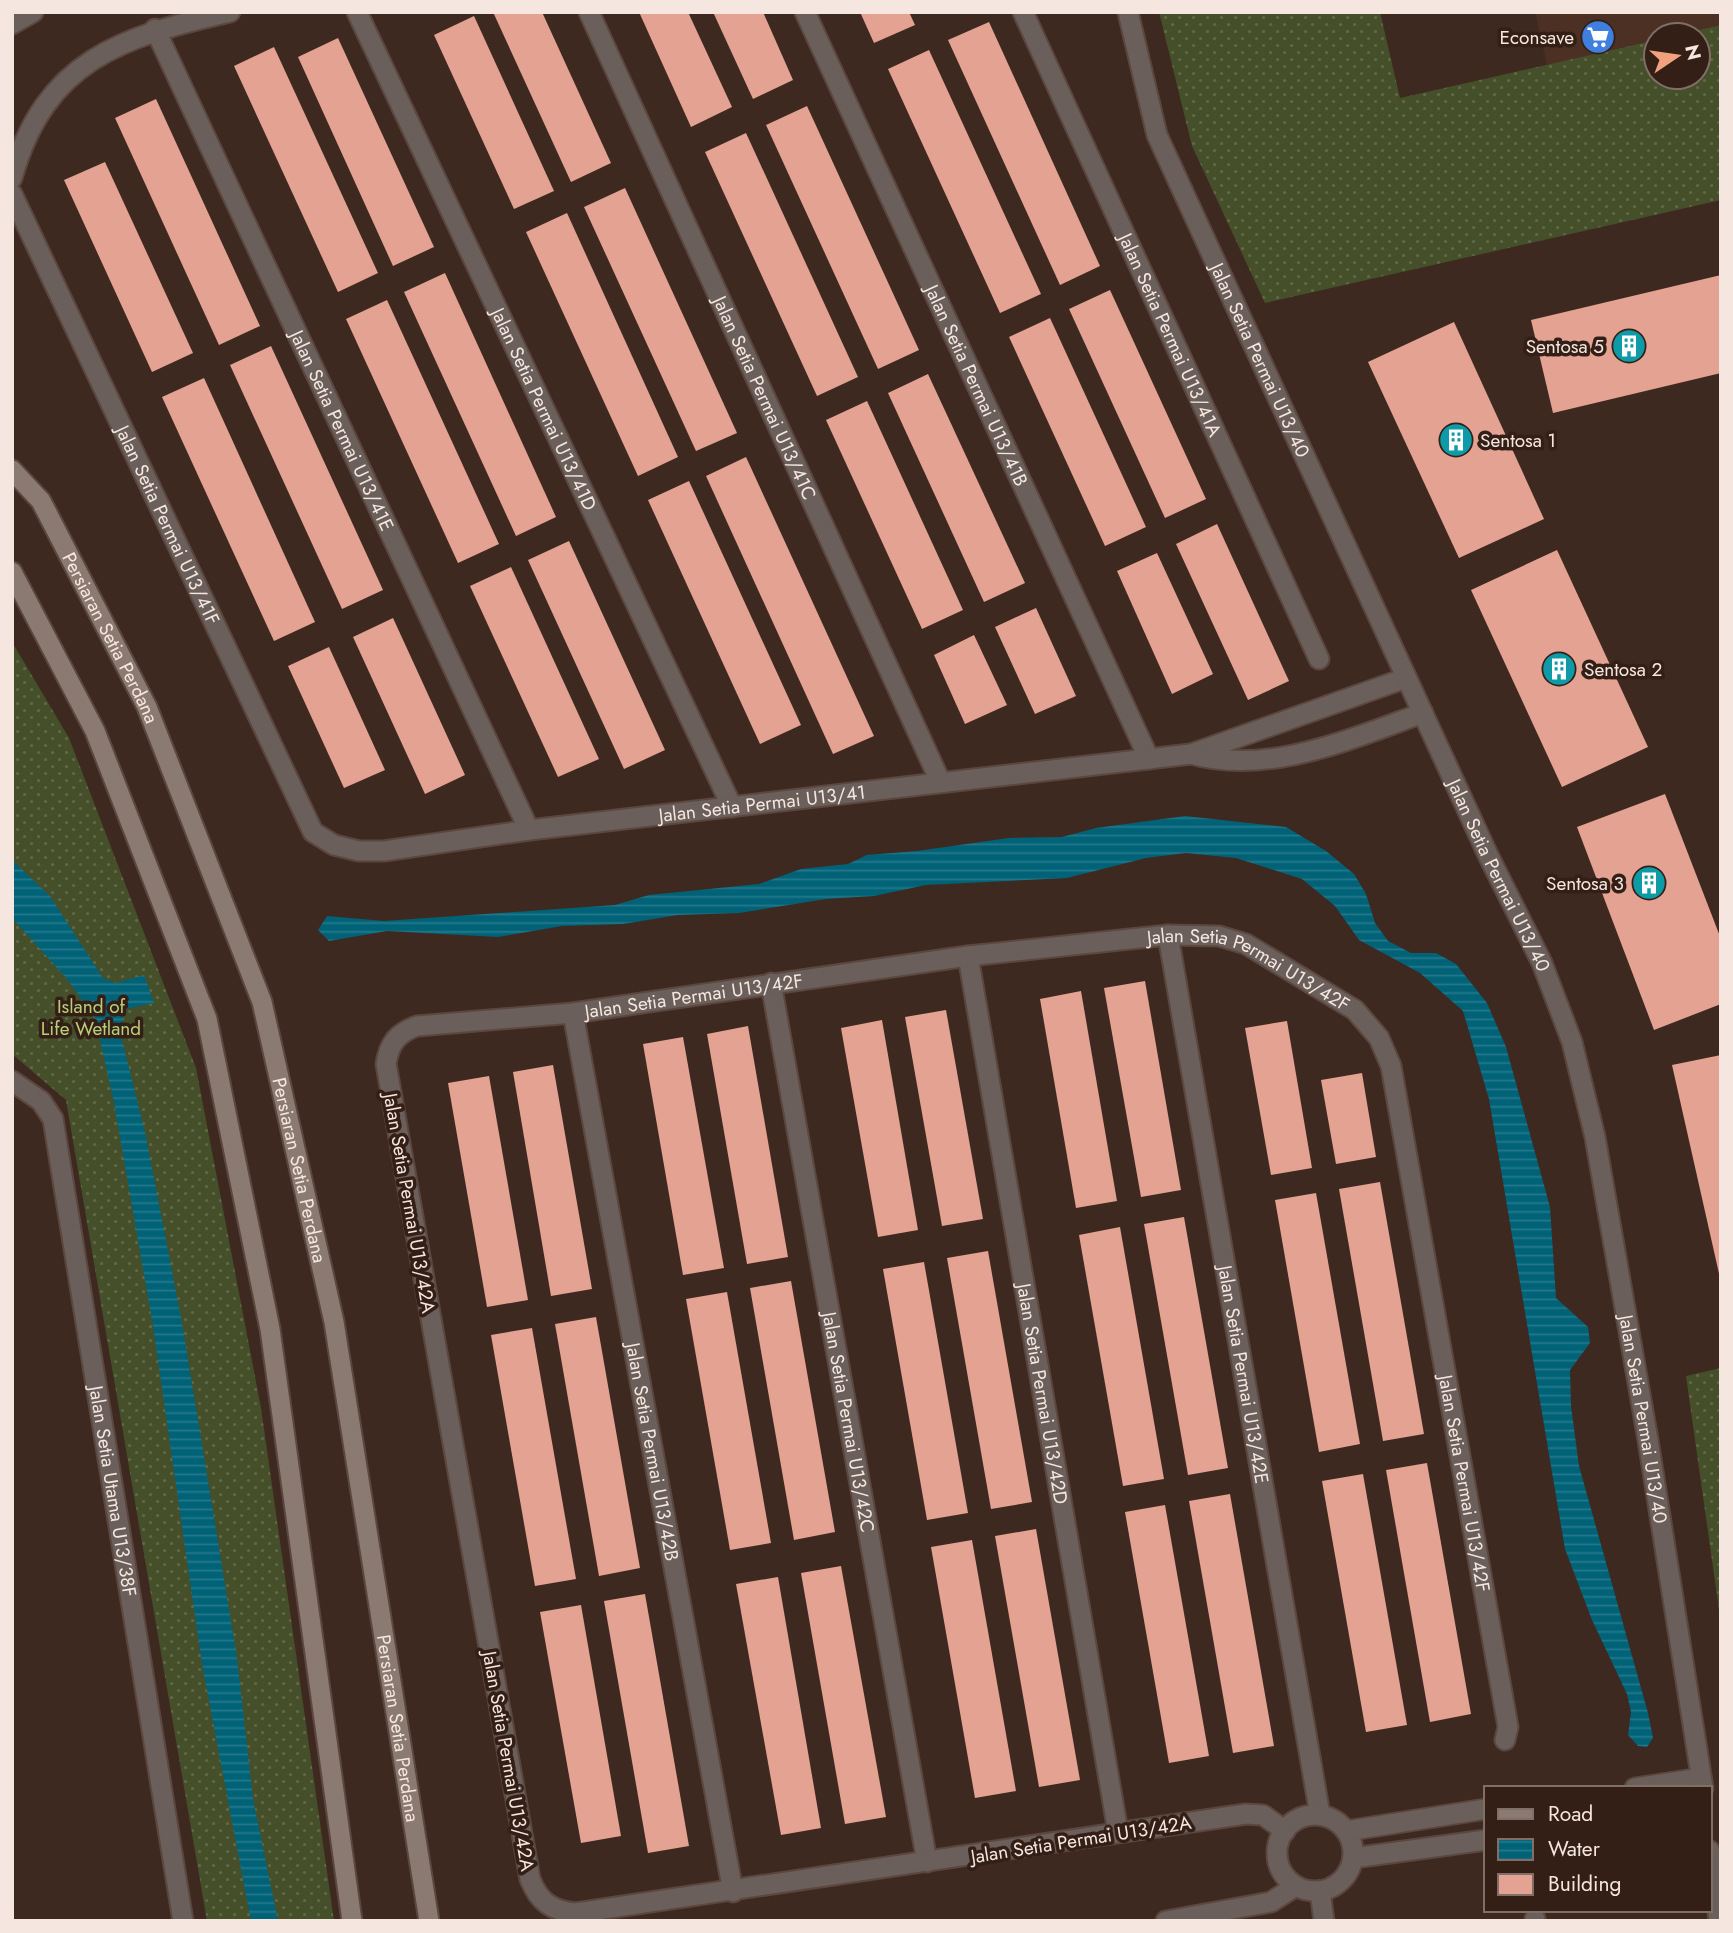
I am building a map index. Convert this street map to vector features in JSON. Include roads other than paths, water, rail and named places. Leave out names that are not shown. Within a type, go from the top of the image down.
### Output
[{"type":"main road","name":"Persiaran Setia Perdana","points":[[12,470],[41,501],[148,707],[262,1002],[334,1322],[429,1921]]},
{"type":"main road","points":[[12,572],[95,731],[207,1019],[270,1329],[352,1921]]},
{"type":"street","points":[[12,24],[33,12]]},
{"type":"street","points":[[12,178],[20,150],[38,112],[76,71],[109,50],[155,29],[230,12]]},
{"type":"street","name":"Jalan Setia Permai U13/41D","points":[[357,12],[732,807]]},
{"type":"street","name":"Jalan Setia Permai U13/41C","points":[[589,12],[940,781]]},
{"type":"street","name":"Jalan Setia Permai U13/41B","points":[[805,12],[1149,759]]},
{"type":"street","name":"Jalan Setia Permai U13/41A","points":[[1023,12],[1319,659]]},
{"type":"street","name":"Jalan Setia Permai U13/40","points":[[1128,12],[1157,135],[1406,678],[1542,963],[1572,1042],[1595,1137],[1702,1783]]},
{"type":"street","name":"Jalan Setia Permai U13/41E","points":[[155,29],[529,830]]},
{"type":"street","name":"Jalan Setia Permai U13/41F","points":[[12,194],[313,832],[334,845]]},
{"type":"street","name":"Jalan Setia Permai U13/41","points":[[334,845],[359,851],[384,851],[529,830],[1191,754],[1406,678]]},
{"type":"street","name":"Jalan Setia Permai U13/41","points":[[1191,754],[1217,762],[1311,753],[1423,713]]},
{"type":"street","name":"Jalan Setia Permai U13/42F","points":[[395,1038],[405,1030],[417,1026],[573,1013],[968,956],[1168,935],[1219,936],[1246,943],[1355,1010],[1379,1038],[1391,1066],[1508,1727],[1505,1740]]},
{"type":"street","name":"Jalan Setia Permai U13/42E","points":[[1168,935],[1320,1815]]},
{"type":"street","name":"Jalan Setia Permai U13/42D","points":[[968,956],[1118,1832]]},
{"type":"street","name":"Jalan Setia Permai U13/42C","points":[[771,983],[927,1862]]},
{"type":"street","name":"Jalan Setia Permai U13/42B","points":[[573,1013],[733,1892]]},
{"type":"street","name":"Jalan Setia Permai U13/42A","points":[[395,1038],[388,1050],[386,1064],[530,1880],[536,1894],[546,1905],[560,1912],[576,1913],[733,1892],[1247,1814],[1263,1815],[1285,1831]]},
{"type":"street","name":"Jalan Setia Utama U13/38F","points":[[12,1082],[41,1101],[53,1119],[183,1921]]},
{"type":"street","points":[[1662,1786],[1702,1783]]},
{"type":"street","points":[[1346,1831],[1484,1812]]},
{"type":"street","points":[[1320,1815],[1330,1818],[1346,1831],[1353,1858],[1342,1880],[1320,1891],[1296,1886],[1280,1867],[1278,1855],[1285,1831],[1300,1818],[1320,1815]]},
{"type":"street","points":[[1353,1858],[1484,1840]]},
{"type":"street","points":[[1712,1867],[1719,1921]]},
{"type":"street","points":[[1166,1921],[1271,1902],[1296,1886]]},
{"type":"street","points":[[1320,1891],[1324,1921]]},
{"type":"water","points":[[1185,816],[1286,827],[1326,851],[1354,874],[1366,894],[1375,923],[1388,941],[1411,953],[1436,953],[1456,964],[1487,1003],[1506,1047],[1550,1207],[1556,1298],[1588,1327],[1590,1343],[1570,1370],[1571,1406],[1579,1466],[1648,1713],[1653,1738],[1647,1747],[1638,1746],[1628,1735],[1631,1712],[1627,1694],[1592,1620],[1565,1549],[1489,1099],[1463,1011],[1420,973],[1359,940],[1335,906],[1302,879],[1236,858],[1186,853],[1146,858],[1067,878],[926,885],[874,896],[826,899],[739,913],[678,915],[623,924],[562,926],[498,937],[387,931],[329,941],[318,930],[327,916],[384,921],[615,905],[649,895],[759,884],[801,869],[848,864],[867,855],[1009,838],[1062,837],[1096,828]]},
{"type":"water","points":[[12,860],[50,896],[103,978],[115,983],[144,975],[154,1003],[125,1009],[120,1032],[145,1132],[182,1323],[237,1658],[253,1799],[278,1921],[251,1921],[202,1664],[153,1326],[114,1103],[95,1018],[67,979],[12,918]]},
{"type":"place","name":"Econsave","points":[[1598,37]]},
{"type":"place","name":"Sentosa 5","points":[[1629,346]]},
{"type":"place","name":"Sentosa 1","points":[[1456,440]]},
{"type":"place","name":"Sentosa 2","points":[[1559,669]]},
{"type":"place","name":"Sentosa 3","points":[[1649,883]]},
{"type":"park label","name":"Island of Life Wetland","points":[[91,1017]]}]
